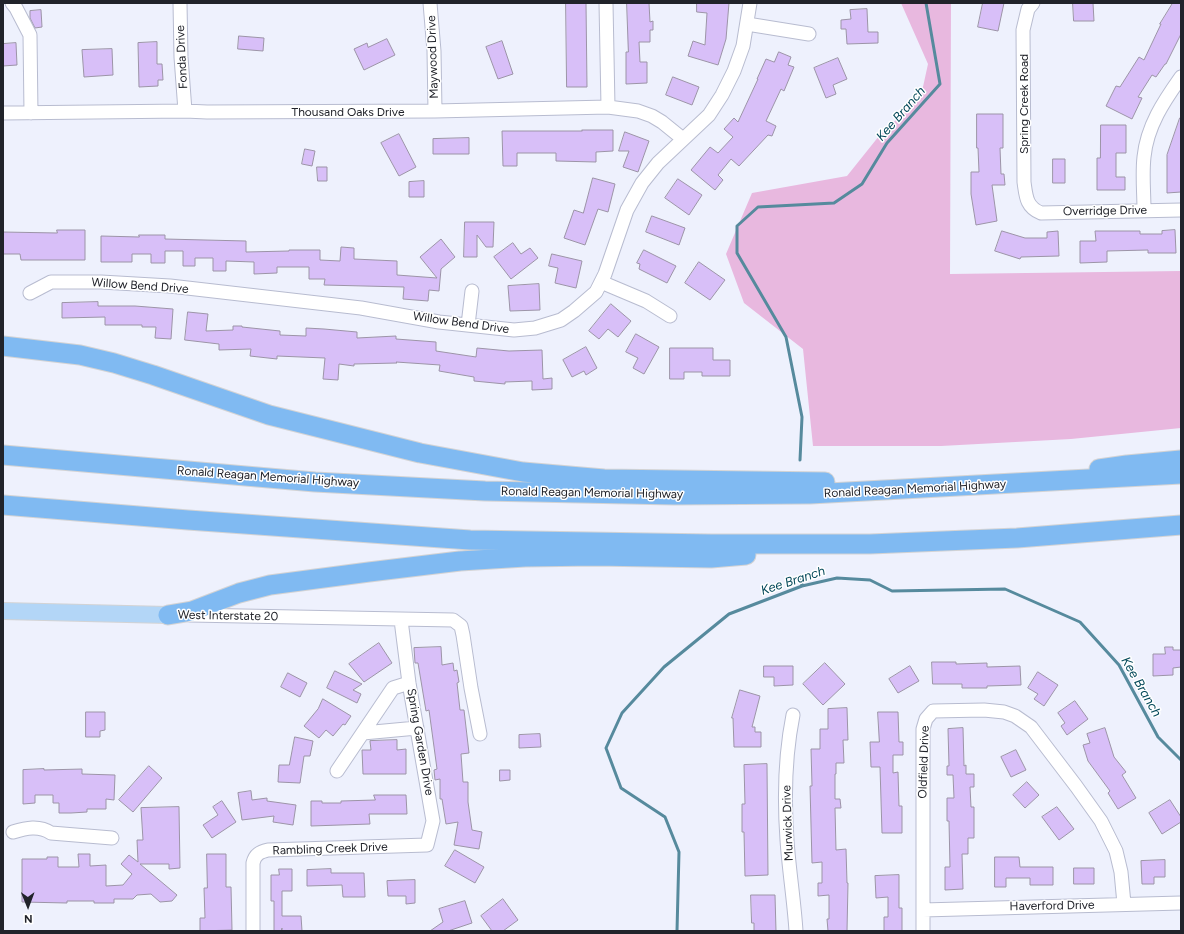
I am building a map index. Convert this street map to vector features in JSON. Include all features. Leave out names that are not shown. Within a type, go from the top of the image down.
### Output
[{"type":"highway","points":[[3,346],[58,352],[114,363],[269,415],[420,453],[523,472],[604,479],[670,481],[792,481],[948,487]]},
{"type":"highway","name":"Ronald Reagan Memorial Highway","points":[[3,456],[315,482],[485,491],[666,495],[810,494],[1181,474]]},
{"type":"highway","points":[[996,485],[1127,465],[1181,460]]},
{"type":"highway","points":[[3,505],[267,526],[470,540],[711,544],[870,544],[1016,538],[1181,525]]},
{"type":"highway","points":[[168,615],[192,611],[239,594],[270,585],[460,561],[525,557],[595,556],[711,558],[870,544]]},
{"type":"main road","name":"West Interstate 20","points":[[3,611],[168,615]]},
{"type":"street","points":[[12,3],[30,35],[30,113]]},
{"type":"street","name":"Fonda Drive","points":[[180,3],[181,57],[185,111]]},
{"type":"street","name":"Maywood Drive","points":[[430,3],[434,51],[435,111]]},
{"type":"street","points":[[606,3],[608,107]]},
{"type":"street","name":"Willow Bend Drive","points":[[30,293],[51,282],[101,282],[170,286],[362,308],[439,322],[514,330],[535,328],[561,320],[574,312],[596,292],[605,274],[627,210],[642,183],[658,163],[709,115],[722,94],[734,71],[743,46],[750,3]]},
{"type":"street","name":"Spring Creek Road","points":[[1031,207],[1027,200],[1024,182],[1023,30],[1028,9],[1033,3]]},
{"type":"street","points":[[747,24],[809,34]]},
{"type":"street","points":[[1144,210],[1144,157],[1150,130],[1161,107],[1181,77]]},
{"type":"street","name":"Thousand Oaks Drive","points":[[3,113],[435,111],[608,107],[638,111],[652,116],[683,139]]},
{"type":"street","name":"Overridge Drive","points":[[1031,207],[1041,213],[1181,210]]},
{"type":"street","points":[[601,282],[646,301],[670,316]]},
{"type":"street","points":[[468,325],[472,291]]},
{"type":"street","name":"West Interstate 20","points":[[168,615],[453,620],[461,626],[480,734]]},
{"type":"street","name":"Spring Garden Drive","points":[[401,620],[433,821],[427,845],[408,846]]},
{"type":"street","points":[[337,771],[393,688],[410,683]]},
{"type":"street","name":"Oldfield Drive","points":[[923,931],[923,729],[926,719],[933,711],[984,710],[1004,712],[1015,716],[1031,727],[1076,786],[1101,822],[1116,851],[1121,872],[1124,904]]},
{"type":"street","name":"Murwick Drive","points":[[793,715],[789,735],[786,768],[786,819],[796,931]]},
{"type":"street","points":[[363,733],[417,728]]},
{"type":"street","points":[[8,831],[25,837],[44,837],[51,833],[112,838]]},
{"type":"street","name":"Rambling Creek Drive","points":[[253,931],[253,863],[254,859],[259,853],[268,850],[408,846]]},
{"type":"street","name":"Haverford Drive","points":[[923,910],[1181,903]]},
{"type":"shaded area","points":[[901,3],[951,3],[950,274],[1181,271],[1181,428],[1071,439],[941,446],[813,446],[803,349],[744,303],[726,254],[752,193],[847,176],[879,136],[921,96],[928,64]]},
{"type":"building","points":[[566,3],[586,3],[587,87],[567,87]]},
{"type":"building","points":[[627,3],[649,3],[650,22],[653,21],[653,30],[650,30],[650,42],[639,42],[640,62],[647,62],[647,83],[626,84],[626,52],[628,52]]},
{"type":"building","points":[[697,3],[729,3],[726,39],[718,65],[688,56],[693,41],[705,45],[707,13],[697,12]]},
{"type":"building","points":[[983,3],[1004,3],[998,31],[978,27]]},
{"type":"building","points":[[1073,3],[1093,3],[1094,21],[1074,21]]},
{"type":"building","points":[[1173,3],[1181,3],[1181,34],[1166,64],[1156,77],[1152,75],[1138,97],[1142,98],[1132,119],[1106,106],[1116,86],[1120,87],[1139,57],[1144,60],[1160,24]]},
{"type":"building","points":[[867,9],[868,32],[878,32],[878,43],[847,44],[846,29],[841,29],[841,20],[851,19],[850,10]]},
{"type":"building","points":[[41,10],[42,27],[35,28],[30,18],[30,11]]},
{"type":"building","points":[[239,36],[264,38],[263,51],[238,49]]},
{"type":"building","points":[[387,39],[395,55],[364,70],[354,49],[367,43],[368,47]]},
{"type":"building","points":[[502,41],[513,74],[498,79],[486,47]]},
{"type":"building","points":[[157,42],[157,64],[162,64],[163,80],[158,80],[158,86],[139,87],[138,43]]},
{"type":"building","points":[[16,43],[17,65],[3,66],[3,44]]},
{"type":"building","points":[[112,49],[113,75],[84,77],[82,50]]},
{"type":"building","points":[[779,52],[791,57],[788,65],[794,67],[784,91],[781,89],[766,121],[776,126],[772,136],[768,135],[739,166],[731,159],[718,175],[723,180],[715,190],[691,170],[710,147],[718,153],[733,137],[724,129],[734,118],[738,122],[766,59],[774,62]]},
{"type":"building","points":[[838,58],[847,79],[833,85],[836,94],[826,98],[814,68]]},
{"type":"building","points":[[673,77],[699,87],[692,105],[666,95]]},
{"type":"building","points":[[977,114],[1003,114],[1003,148],[1000,148],[1001,174],[1004,174],[1005,185],[992,185],[997,221],[976,225],[971,194],[971,172],[979,172]]},
{"type":"building","points":[[1180,118],[1181,192],[1167,193],[1167,155]]},
{"type":"building","points":[[1101,125],[1126,125],[1126,153],[1116,153],[1116,177],[1125,177],[1125,190],[1097,190],[1097,158],[1100,158]]},
{"type":"building","points":[[613,130],[613,151],[596,152],[596,162],[556,161],[556,153],[517,153],[517,166],[503,166],[502,131]]},
{"type":"building","points":[[625,132],[649,141],[638,172],[623,167],[629,151],[619,151]]},
{"type":"building","points":[[399,134],[416,167],[399,176],[381,143]]},
{"type":"building","points":[[469,138],[469,154],[433,154],[433,139]]},
{"type":"building","points":[[305,149],[315,151],[312,166],[302,164]]},
{"type":"building","points":[[1053,159],[1065,159],[1065,183],[1053,183]]},
{"type":"building","points":[[317,167],[327,167],[327,181],[318,181]]},
{"type":"building","points":[[593,178],[615,184],[608,212],[598,209],[585,245],[564,238],[574,210],[583,213]]},
{"type":"building","points":[[678,179],[702,195],[689,215],[665,198]]},
{"type":"building","points":[[424,181],[424,197],[409,197],[409,182]]},
{"type":"building","points":[[652,216],[685,228],[679,245],[646,232]]},
{"type":"building","points":[[465,222],[494,222],[493,247],[486,247],[477,235],[477,257],[464,257]]},
{"type":"building","points":[[57,230],[85,230],[85,260],[21,260],[20,254],[3,254],[3,232],[57,233]]},
{"type":"building","points":[[1175,230],[1176,253],[1148,253],[1148,250],[1107,251],[1107,262],[1080,263],[1080,241],[1096,241],[1095,231],[1140,231],[1140,234],[1162,234],[1162,231]]},
{"type":"building","points":[[1002,231],[1025,238],[1047,238],[1047,232],[1058,231],[1059,256],[1021,257],[1020,259],[995,251]]},
{"type":"building","points":[[139,235],[165,235],[165,239],[246,241],[246,252],[320,250],[320,260],[340,261],[341,247],[354,248],[354,259],[397,261],[397,275],[437,278],[420,257],[441,239],[455,257],[441,269],[439,291],[429,290],[428,301],[403,299],[404,287],[324,285],[325,279],[309,279],[309,267],[277,267],[277,273],[254,274],[254,262],[226,261],[226,271],[213,271],[213,258],[195,258],[195,266],[183,266],[183,251],[165,251],[165,263],[151,263],[151,254],[132,254],[132,262],[101,262],[101,236],[139,237]]},
{"type":"building","points":[[513,243],[521,254],[530,248],[538,258],[511,279],[494,257]]},
{"type":"building","points":[[644,250],[676,266],[667,283],[639,269],[640,264],[637,263]]},
{"type":"building","points":[[552,254],[582,261],[576,288],[555,283],[558,268],[549,266]]},
{"type":"building","points":[[699,262],[725,280],[710,300],[685,283]]},
{"type":"building","points":[[539,284],[540,310],[510,311],[508,286]]},
{"type":"building","points":[[98,302],[98,306],[135,306],[173,309],[171,339],[155,338],[156,327],[142,327],[142,325],[105,325],[105,317],[62,318],[62,303]]},
{"type":"building","points":[[611,304],[631,321],[618,337],[608,329],[599,339],[589,331]]},
{"type":"building","points":[[188,312],[208,314],[206,331],[233,330],[233,326],[242,326],[280,331],[280,335],[306,336],[306,328],[357,332],[357,338],[396,336],[396,339],[436,342],[436,351],[476,357],[477,348],[509,351],[542,350],[543,379],[552,378],[552,389],[532,390],[532,381],[505,382],[505,384],[474,381],[474,377],[439,371],[440,365],[396,362],[397,363],[354,364],[354,366],[339,364],[338,380],[323,379],[325,358],[277,356],[277,359],[250,356],[251,349],[219,350],[219,344],[185,340]]},
{"type":"building","points":[[636,334],[659,347],[644,374],[633,368],[638,358],[626,352]]},
{"type":"building","points":[[586,347],[597,368],[586,375],[584,371],[572,377],[563,360]]},
{"type":"building","points":[[670,348],[713,348],[713,360],[730,360],[730,376],[702,376],[702,372],[684,372],[684,379],[670,379]]},
{"type":"building","points":[[379,643],[392,663],[364,682],[349,664]]},
{"type":"building","points":[[441,647],[442,665],[453,663],[454,671],[457,670],[460,710],[464,710],[469,753],[461,754],[463,782],[468,782],[468,802],[472,830],[482,832],[479,849],[454,845],[458,822],[446,824],[442,799],[440,799],[440,779],[435,780],[434,770],[437,769],[429,710],[426,711],[418,663],[415,663],[414,648]]},
{"type":"building","points":[[1165,647],[1173,647],[1173,650],[1181,650],[1181,667],[1173,668],[1173,675],[1153,676],[1153,654],[1165,654]]},
{"type":"building","points":[[932,662],[956,662],[956,664],[987,663],[987,667],[1020,666],[1021,685],[987,686],[987,688],[962,688],[962,684],[933,684]]},
{"type":"building","points":[[825,663],[845,684],[823,705],[803,684]]},
{"type":"building","points":[[764,666],[793,666],[793,685],[774,686],[774,677],[764,677]]},
{"type":"building","points":[[910,666],[919,681],[898,693],[889,679]]},
{"type":"building","points":[[335,671],[362,684],[353,690],[361,694],[357,703],[327,688]]},
{"type":"building","points":[[1038,672],[1058,685],[1044,706],[1034,699],[1038,694],[1028,688]]},
{"type":"building","points":[[288,673],[307,683],[300,697],[281,687]]},
{"type":"building","points":[[740,690],[760,696],[752,727],[755,727],[755,732],[761,732],[761,747],[734,747],[732,718]]},
{"type":"building","points":[[323,699],[351,716],[345,725],[343,724],[333,736],[326,730],[319,738],[304,726],[318,709]]},
{"type":"building","points":[[1075,701],[1088,719],[1067,735],[1061,726],[1065,723],[1058,713]]},
{"type":"building","points":[[847,708],[848,740],[843,740],[844,763],[836,763],[835,774],[835,799],[840,799],[841,808],[835,808],[836,850],[846,849],[848,883],[847,931],[828,931],[827,919],[829,919],[829,895],[818,896],[818,883],[822,883],[822,862],[812,863],[810,786],[812,786],[811,749],[820,749],[820,729],[828,729],[828,709]]},
{"type":"building","points":[[86,712],[105,712],[105,730],[100,731],[100,737],[86,737]]},
{"type":"building","points":[[878,712],[898,712],[899,742],[903,742],[903,755],[893,755],[893,773],[898,772],[899,806],[902,806],[902,833],[882,833],[880,767],[871,767],[870,742],[879,742]]},
{"type":"building","points":[[963,728],[964,766],[966,765],[966,774],[974,774],[974,787],[970,787],[971,807],[974,807],[974,838],[968,838],[968,854],[962,854],[963,889],[945,890],[945,867],[950,867],[947,798],[954,798],[953,775],[947,775],[947,766],[949,766],[948,729]]},
{"type":"building","points":[[1105,728],[1114,757],[1126,772],[1122,775],[1136,798],[1118,809],[1108,793],[1110,791],[1088,761],[1083,745],[1090,743],[1087,734]]},
{"type":"building","points":[[540,734],[541,747],[519,748],[519,735]]},
{"type":"building","points":[[295,737],[313,741],[310,756],[304,756],[300,783],[278,782],[279,765],[289,765]]},
{"type":"building","points":[[397,740],[397,750],[406,749],[406,774],[363,774],[362,750],[371,750],[370,741]]},
{"type":"building","points":[[1016,750],[1026,770],[1011,777],[1001,757]]},
{"type":"building","points":[[767,764],[768,875],[745,876],[744,832],[742,832],[742,804],[745,804],[744,765]]},
{"type":"building","points":[[149,766],[162,778],[133,812],[119,800]]},
{"type":"building","points":[[82,769],[82,774],[115,775],[114,800],[106,799],[106,809],[87,809],[87,812],[71,813],[59,813],[59,803],[53,803],[53,795],[35,795],[35,803],[23,804],[23,770]]},
{"type":"building","points":[[500,770],[510,770],[510,780],[500,781]]},
{"type":"building","points":[[1027,782],[1039,795],[1025,808],[1013,795]]},
{"type":"building","points":[[251,791],[252,800],[267,798],[267,801],[296,805],[293,825],[273,822],[274,816],[242,820],[238,793]]},
{"type":"building","points":[[374,795],[406,795],[407,814],[369,814],[370,824],[311,826],[311,801],[322,801],[322,803],[341,803],[341,801],[375,800]]},
{"type":"building","points":[[1170,800],[1181,817],[1181,822],[1162,834],[1149,813]]},
{"type":"building","points":[[222,801],[236,822],[212,838],[203,825],[218,815],[213,807]]},
{"type":"building","points":[[179,807],[180,868],[169,869],[169,864],[140,864],[177,895],[172,901],[160,902],[151,894],[137,895],[133,899],[114,899],[114,903],[94,903],[94,901],[67,901],[67,903],[22,902],[22,859],[47,859],[47,857],[58,857],[58,867],[79,867],[78,854],[90,854],[90,866],[106,865],[106,886],[123,885],[132,874],[121,864],[129,855],[138,862],[137,840],[143,840],[141,808]]},
{"type":"building","points":[[1057,807],[1074,829],[1059,840],[1042,817]]},
{"type":"building","points":[[455,850],[484,867],[475,883],[445,866]]},
{"type":"building","points":[[207,854],[226,854],[226,887],[231,887],[232,930],[200,931],[200,918],[205,918],[204,888],[207,888]]},
{"type":"building","points":[[995,857],[1019,857],[1020,867],[1053,867],[1053,885],[1030,885],[1030,878],[1006,878],[1006,887],[995,887]]},
{"type":"building","points":[[1165,860],[1165,877],[1154,877],[1154,884],[1142,884],[1141,861]]},
{"type":"building","points":[[1074,868],[1094,868],[1094,884],[1074,884]]},
{"type":"building","points":[[279,869],[292,869],[292,891],[282,891],[282,916],[301,916],[302,931],[282,931],[282,928],[281,931],[274,931],[274,901],[271,901],[271,875],[279,875]]},
{"type":"building","points":[[331,869],[331,873],[364,873],[365,897],[343,897],[342,885],[307,886],[307,870]]},
{"type":"building","points":[[899,875],[899,908],[902,908],[902,931],[884,931],[884,917],[888,917],[888,897],[876,898],[875,876]]},
{"type":"building","points":[[415,880],[415,903],[406,904],[406,896],[388,896],[387,881]]},
{"type":"building","points":[[751,895],[775,895],[776,931],[754,931],[754,923],[752,923]]},
{"type":"building","points":[[503,899],[518,920],[503,931],[492,931],[481,916]]},
{"type":"building","points":[[465,901],[472,923],[448,931],[430,931],[443,922],[439,909]]},
{"type":"waterway","name":"Kee Branch","points":[[800,460],[802,417],[786,337],[737,253],[737,226],[758,207],[834,203],[862,184],[887,143],[940,84],[926,3]]},
{"type":"waterway","points":[[801,577],[802,586]]},
{"type":"waterway","name":"Kee Branch","points":[[677,931],[679,852],[665,817],[621,788],[606,748],[622,713],[664,667],[729,614],[802,586],[837,578],[870,580],[892,591],[1005,589],[1080,622],[1119,665],[1158,737],[1181,760]]}]
